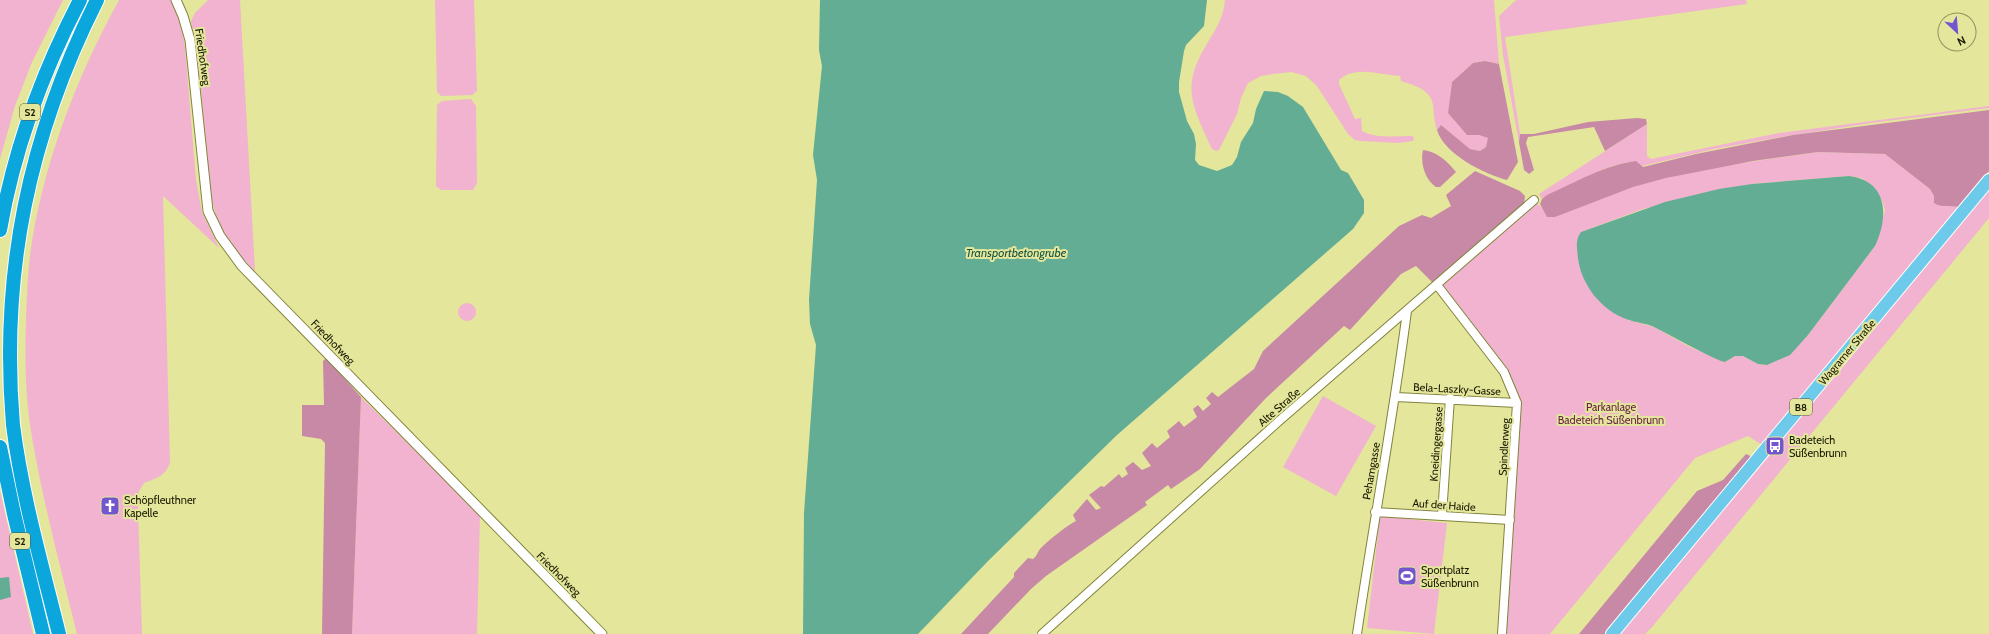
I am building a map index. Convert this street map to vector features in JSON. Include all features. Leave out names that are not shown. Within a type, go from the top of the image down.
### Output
[{"type":"highway","name":"S2","points":[[0,230],[12,174],[33,103],[46,70],[80,0]]},
{"type":"highway","name":"S2","points":[[59,634],[29,512],[13,425],[8,354],[9,286],[20,211],[37,144],[61,76],[97,0]]},
{"type":"highway","name":"S2","points":[[0,447],[14,514],[43,634]]},
{"type":"main road","name":"Wagramer Straße","points":[[1612,634],[1989,180]]},
{"type":"street","name":"Friedhofweg","points":[[176,0],[183,16],[190,40],[208,211],[220,236],[242,266],[602,634]]},
{"type":"street","name":"Alte Straße","points":[[1042,634],[1279,421],[1437,286],[1534,200]]},
{"type":"street","name":"Spindlerweg","points":[[1437,286],[1504,372],[1517,403],[1502,634]]},
{"type":"street","name":"Pehamgasse","points":[[1357,634],[1375,512],[1396,397],[1407,312]]},
{"type":"street","name":"Bela-Laszky-Gasse","points":[[1396,397],[1450,398],[1517,403]]},
{"type":"street","name":"Kneidingergasse","points":[[1442,515],[1450,398]]},
{"type":"street","name":"Auf der Haide","points":[[1375,512],[1510,520]]},
{"type":"green space","points":[[0,0],[63,0],[32,62],[15,106],[0,159]]},
{"type":"green space","points":[[119,0],[171,0],[176,11],[182,29],[185,47],[196,180],[202,212],[219,248],[163,196],[170,462],[163,473],[157,478],[144,483],[139,491],[138,508],[142,634],[77,634],[45,504],[30,425],[26,386],[26,320],[28,280],[32,241],[38,209],[55,147],[65,117],[90,57]]},
{"type":"green space","points":[[208,0],[240,0],[255,271],[242,258],[220,226],[210,194],[199,69],[191,21],[195,13]]},
{"type":"green space","points":[[435,0],[474,0],[477,91],[472,95],[441,96],[437,92]]},
{"type":"green space","points":[[1225,0],[1494,0],[1499,64],[1485,61],[1473,63],[1452,82],[1448,113],[1467,135],[1479,135],[1489,138],[1486,147],[1480,151],[1470,149],[1441,125],[1437,130],[1432,100],[1421,88],[1401,81],[1400,76],[1368,72],[1353,73],[1346,75],[1339,80],[1339,84],[1355,119],[1361,118],[1362,131],[1368,134],[1380,136],[1412,136],[1414,138],[1413,141],[1398,143],[1355,140],[1348,134],[1317,86],[1306,76],[1291,72],[1261,76],[1248,83],[1241,98],[1237,114],[1219,150],[1216,151],[1212,149],[1195,108],[1192,96],[1192,84],[1199,58],[1217,27]]},
{"type":"green space","points":[[1516,0],[1746,0],[1747,4],[1505,37],[1520,134],[1519,142],[1503,55],[1499,16]]},
{"type":"green space","points":[[471,99],[476,106],[477,183],[473,190],[441,190],[436,186],[437,105],[442,101]]},
{"type":"green space","points":[[1989,106],[1989,108],[1871,123],[1769,139],[1714,149],[1642,166],[1628,162],[1606,168],[1542,199],[1539,194],[1647,124],[1647,156],[1651,159],[1779,133]]},
{"type":"green space","name":"Parkanlage Badeteich Süßenbrunn","points":[[1818,152],[1885,154],[1930,189],[1934,196],[1934,203],[1958,207],[1762,445],[1748,436],[1695,458],[1550,634],[1502,634],[1517,403],[1504,372],[1437,285],[1534,200],[1546,212],[1555,217],[1614,193],[1657,180],[1726,166]],"holes":[[[1849,176],[1861,178],[1866,181],[1882,200],[1885,211],[1875,246],[1808,335],[1789,355],[1767,365],[1758,364],[1743,356],[1735,356],[1725,362],[1688,346],[1654,327],[1628,320],[1581,232],[1643,209],[1752,184]]]},
{"type":"green space","points":[[1989,188],[1989,218],[1652,627],[1645,634],[1618,634]]},
{"type":"green space","points":[[463,303],[471,303],[476,308],[474,319],[471,321],[463,321],[458,316],[458,308]]},
{"type":"green space","points":[[1323,396],[1376,426],[1336,496],[1283,467]]},
{"type":"green space","points":[[361,397],[480,515],[477,634],[352,634]]},
{"type":"green space","points":[[0,491],[33,634],[0,634]]},
{"type":"green space","name":"Sportplatz Süßenbrunn","points":[[1380,516],[1447,523],[1434,634],[1367,628]]},
{"type":"shaded area","points":[[1485,61],[1499,64],[1518,162],[1507,180],[1487,173],[1456,155],[1441,139],[1437,130],[1441,125],[1470,149],[1480,151],[1486,147],[1488,138],[1479,135],[1467,135],[1448,113],[1452,82],[1473,63]]},
{"type":"shaded area","points":[[1989,110],[1989,171],[1958,207],[1937,205],[1934,203],[1934,196],[1930,189],[1885,154],[1818,152],[1753,161],[1666,178],[1633,187],[1555,217],[1547,217],[1540,204],[1542,199],[1547,195],[1602,170],[1624,163],[1636,161],[1643,167],[1696,154],[1793,135]]},
{"type":"shaded area","points":[[1637,118],[1646,119],[1647,124],[1605,151],[1594,127],[1528,137],[1526,143],[1534,170],[1529,174],[1524,170],[1519,142],[1520,134],[1534,134],[1588,122]]},
{"type":"shaded area","points":[[1423,150],[1442,158],[1456,172],[1440,187],[1436,187],[1432,184],[1426,176],[1422,160]]},
{"type":"shaded area","points":[[1475,171],[1520,191],[1525,196],[1524,205],[1433,283],[1416,266],[1401,274],[1350,330],[1344,326],[1266,398],[1200,469],[1171,489],[1168,485],[1145,502],[1147,505],[1046,576],[1031,589],[988,634],[961,634],[1014,577],[1014,573],[1028,558],[1033,559],[1040,549],[1076,521],[1073,515],[1087,499],[1096,510],[1101,508],[1089,495],[1101,486],[1104,487],[1119,474],[1122,478],[1128,474],[1125,468],[1133,462],[1142,470],[1151,466],[1142,453],[1152,443],[1157,448],[1170,437],[1167,431],[1179,421],[1184,427],[1197,417],[1193,409],[1198,405],[1203,411],[1211,404],[1206,398],[1212,392],[1218,397],[1254,369],[1263,351],[1399,226],[1422,215],[1431,218],[1451,206],[1446,195]]},
{"type":"shaded area","points":[[326,358],[361,397],[352,634],[322,634],[325,443],[321,439],[302,436],[302,405],[324,405],[323,361]]},
{"type":"shaded area","points":[[1746,454],[1753,457],[1606,634],[1579,634],[1697,491],[1723,480]]},
{"type":"water","name":"Transportbetongrube","points":[[820,0],[1207,0],[1204,26],[1186,45],[1179,82],[1179,92],[1187,121],[1194,134],[1196,144],[1195,160],[1199,165],[1217,171],[1232,165],[1237,157],[1241,142],[1253,123],[1256,109],[1264,91],[1278,92],[1288,96],[1303,107],[1341,170],[1348,173],[1364,200],[1364,213],[1353,229],[1117,435],[989,560],[918,634],[803,634],[804,513],[816,345],[810,324],[809,300],[817,180],[813,155],[822,66],[819,50]]},
{"type":"water","points":[[1849,176],[1862,179],[1878,192],[1882,202],[1883,212],[1880,235],[1875,246],[1808,335],[1790,355],[1767,365],[1758,364],[1743,356],[1735,356],[1725,362],[1721,361],[1653,326],[1617,315],[1601,303],[1594,295],[1583,277],[1577,247],[1577,241],[1581,232],[1665,202],[1719,189],[1752,184]]},
{"type":"water","points":[[9,577],[11,597],[0,600],[0,578]]},
{"type":"place","name":"Badeteich Süßenbrunn","points":[[1775,446]]},
{"type":"place","name":"Schöpfleuthner Kapelle","points":[[110,506]]},
{"type":"place","name":"Sportplatz Süßenbrunn","points":[[1407,576]]}]
